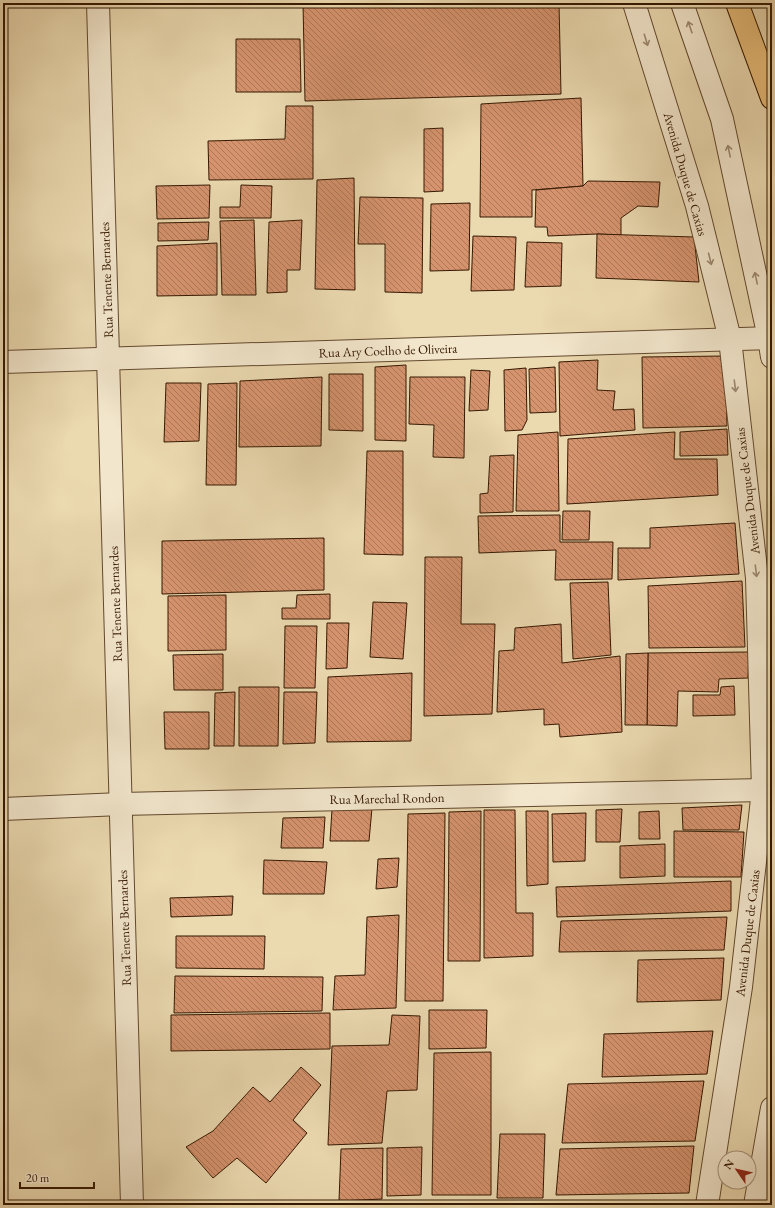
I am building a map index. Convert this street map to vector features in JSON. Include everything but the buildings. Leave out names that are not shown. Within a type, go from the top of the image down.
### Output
[{"type":"main road","points":[[737,3],[772,98]]},
{"type":"street","name":"Rua Tenente Bernardes","points":[[98,3],[132,1205]]},
{"type":"street","name":"Avenida Duque de Caxias","points":[[634,3],[697,206],[730,339],[757,578],[768,789],[741,987],[707,1205]]},
{"type":"street","points":[[682,3],[722,119],[771,344]]},
{"type":"street","name":"Rua Ary Coelho de Oliveira","points":[[3,362],[730,339],[771,344]]},
{"type":"street","name":"Rua Marechal Rondon","points":[[3,810],[121,804],[768,789]]},
{"type":"street","points":[[755,1205],[772,1108]]}]
